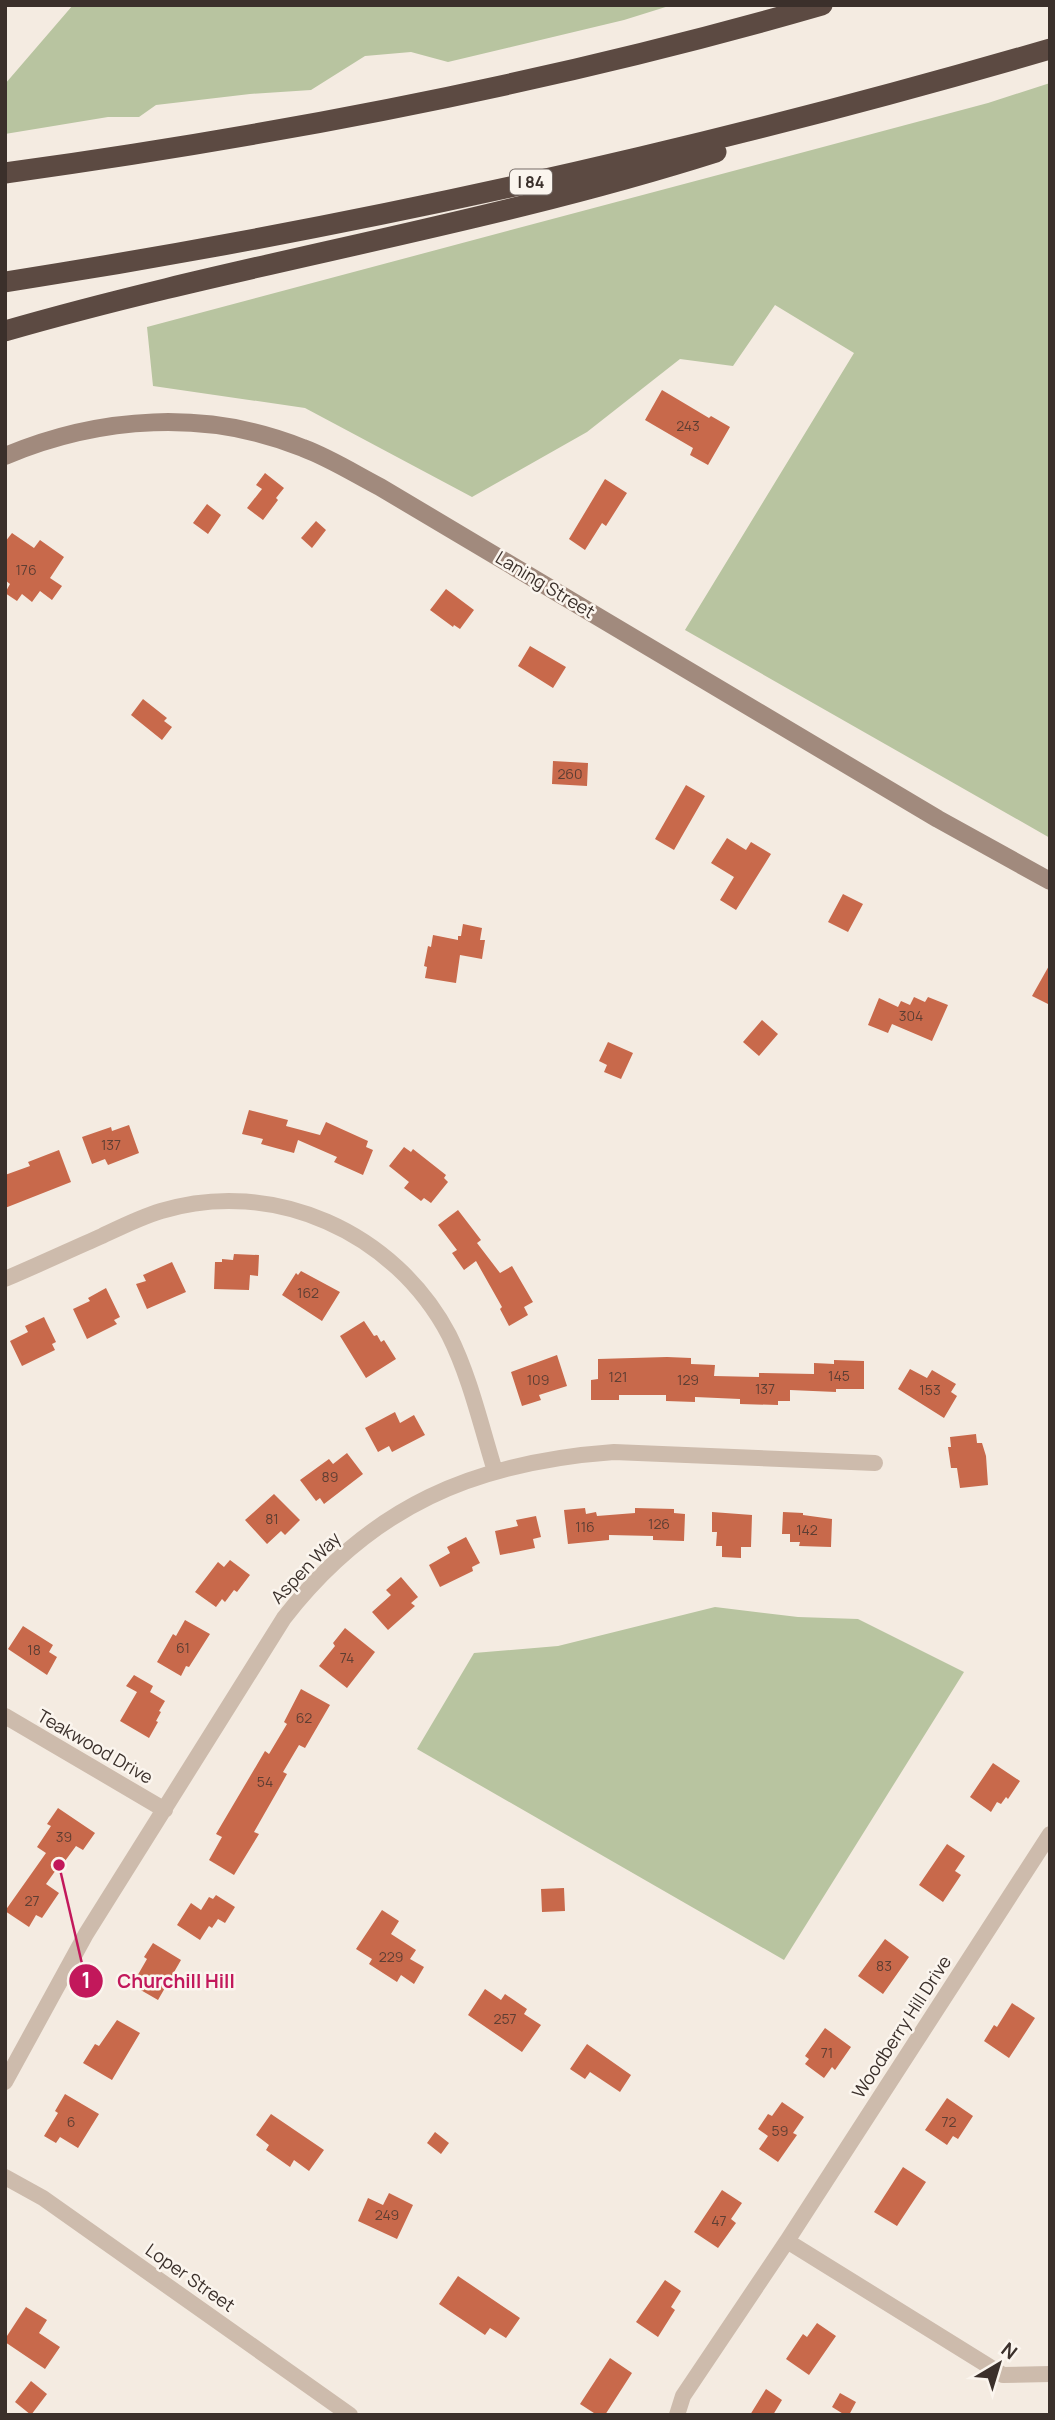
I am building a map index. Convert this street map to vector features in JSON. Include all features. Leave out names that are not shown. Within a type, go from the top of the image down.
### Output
[{"type":"highway","points":[[5,173],[163,149],[418,103],[675,44],[822,5]]},
{"type":"highway","name":"I 84","points":[[5,282],[311,229],[439,203],[701,142],[957,76],[1050,49]]},
{"type":"highway","points":[[5,331],[104,304],[598,187],[957,76]]},
{"type":"street","name":"Laning Street","points":[[5,456],[43,440],[79,430],[152,421],[228,426],[267,435],[304,448],[380,487],[928,812],[1050,881]]},
{"type":"street","points":[[5,1279],[143,1217],[180,1206],[215,1202],[252,1203],[287,1208],[319,1217],[343,1228],[384,1258],[411,1283],[433,1309],[450,1337],[495,1471]]},
{"type":"street","name":"Aspen Way","points":[[5,2082],[86,1934],[284,1618],[316,1581],[363,1537],[394,1515],[446,1488],[495,1471],[542,1460],[614,1452],[875,1463]]},
{"type":"street","name":"Teakwood Drive","points":[[5,1716],[165,1810]]},
{"type":"street","name":"Woodberry Hill Drive","points":[[677,2415],[683,2396],[787,2241],[1050,1834]]},
{"type":"street","name":"Loper Street","points":[[5,2178],[43,2198],[349,2415]]},
{"type":"street","points":[[787,2241],[1003,2375],[1050,2374]]},
{"type":"green space","points":[[73,5],[672,5],[624,20],[448,62],[411,52],[365,56],[311,90],[156,105],[139,117],[108,117],[5,134],[5,84]]},
{"type":"green space","points":[[1050,83],[1050,838],[685,630],[854,353],[775,305],[733,366],[680,359],[587,432],[472,497],[305,408],[153,386],[147,327],[988,103]]},
{"type":"green space","points":[[715,1607],[798,1617],[858,1619],[964,1672],[784,1960],[417,1749],[474,1653],[558,1646]]},
{"type":"building","points":[[662,390],[709,418],[711,416],[730,427],[708,465],[690,455],[693,448],[645,420]]},
{"type":"building","points":[[265,473],[284,488],[263,520],[247,508],[262,489],[256,485]]},
{"type":"building","points":[[605,479],[627,493],[606,526],[602,523],[585,550],[569,539]]},
{"type":"building","points":[[207,504],[221,515],[208,534],[193,523]]},
{"type":"building","points":[[316,521],[326,530],[312,548],[301,538]]},
{"type":"building","points":[[12,533],[34,548],[40,540],[64,557],[50,578],[62,586],[52,600],[40,591],[32,602],[22,594],[17,601],[5,593],[10,584],[5,580],[5,542]]},
{"type":"building","points":[[446,589],[474,610],[460,629],[430,610]]},
{"type":"building","points":[[530,646],[566,667],[553,688],[518,666]]},
{"type":"building","points":[[143,699],[167,718],[164,721],[172,727],[162,740],[131,715]]},
{"type":"building","points":[[553,761],[588,763],[587,786],[552,784]]},
{"type":"building","points":[[686,785],[705,796],[674,850],[655,839]]},
{"type":"building","points":[[727,838],[746,850],[751,842],[771,854],[736,910],[720,900],[734,877],[711,863]]},
{"type":"building","points":[[843,894],[863,904],[848,932],[828,922]]},
{"type":"building","points":[[463,924],[482,928],[480,940],[485,940],[482,959],[460,955],[456,983],[425,978],[427,967],[424,966],[433,935],[458,940]]},
{"type":"building","points":[[1050,964],[1050,1005],[1032,996]]},
{"type":"building","points":[[914,997],[925,1002],[928,997],[948,1005],[932,1041],[892,1024],[888,1033],[868,1025],[879,998],[898,1007],[901,1001],[910,1005]]},
{"type":"building","points":[[762,1020],[778,1034],[759,1056],[743,1042]]},
{"type":"building","points":[[608,1042],[633,1053],[621,1079],[604,1072],[607,1065],[599,1061]]},
{"type":"building","points":[[249,1110],[288,1120],[286,1126],[320,1135],[326,1122],[368,1141],[366,1147],[373,1150],[363,1175],[334,1162],[337,1157],[298,1140],[294,1153],[261,1144],[263,1139],[242,1134]]},
{"type":"building","points":[[129,1125],[139,1153],[108,1165],[105,1159],[92,1164],[82,1137],[111,1127],[112,1131]]},
{"type":"building","points":[[404,1147],[411,1152],[413,1149],[446,1175],[444,1178],[448,1182],[431,1203],[424,1198],[421,1201],[404,1188],[409,1182],[389,1166]]},
{"type":"building","points":[[59,1150],[71,1182],[5,1208],[5,1175],[30,1166],[28,1162]]},
{"type":"building","points":[[458,1210],[481,1240],[477,1243],[500,1273],[512,1266],[533,1302],[524,1307],[528,1315],[509,1326],[500,1309],[502,1307],[476,1261],[464,1270],[452,1253],[457,1250],[438,1225]]},
{"type":"building","points":[[234,1254],[259,1255],[258,1276],[250,1275],[249,1290],[214,1289],[215,1262],[222,1262],[222,1259],[233,1260]]},
{"type":"building","points":[[172,1262],[186,1292],[147,1309],[136,1284],[146,1281],[143,1275]]},
{"type":"building","points":[[301,1271],[340,1292],[322,1321],[282,1295],[296,1273],[298,1275]]},
{"type":"building","points":[[106,1288],[120,1317],[114,1320],[117,1324],[87,1339],[73,1309],[90,1301],[88,1298]]},
{"type":"building","points":[[44,1317],[56,1342],[52,1344],[55,1350],[22,1366],[10,1341],[28,1332],[25,1326]]},
{"type":"building","points":[[364,1321],[374,1336],[377,1335],[381,1342],[384,1340],[396,1359],[366,1378],[340,1336]]},
{"type":"building","points":[[557,1355],[567,1386],[539,1395],[541,1400],[522,1406],[511,1372]]},
{"type":"building","points":[[691,1358],[691,1364],[715,1365],[714,1376],[759,1377],[759,1373],[814,1374],[814,1363],[834,1364],[834,1360],[864,1361],[864,1389],[836,1389],[836,1392],[790,1390],[790,1401],[778,1401],[778,1405],[740,1404],[740,1399],[695,1397],[695,1402],[666,1401],[666,1395],[619,1395],[619,1400],[591,1400],[591,1380],[598,1379],[598,1359]]},
{"type":"building","points":[[910,1369],[927,1378],[932,1370],[956,1384],[951,1392],[957,1396],[944,1418],[898,1389]]},
{"type":"building","points":[[395,1412],[400,1423],[414,1415],[425,1435],[392,1452],[389,1446],[378,1452],[365,1428]]},
{"type":"building","points":[[976,1434],[977,1443],[982,1443],[986,1456],[988,1485],[960,1488],[957,1468],[951,1468],[948,1447],[951,1447],[950,1437]]},
{"type":"building","points":[[347,1453],[363,1474],[324,1504],[320,1498],[316,1501],[300,1480],[329,1459],[333,1464]]},
{"type":"building","points":[[274,1494],[300,1520],[285,1535],[281,1531],[267,1544],[245,1520]]},
{"type":"building","points":[[585,1508],[586,1514],[596,1512],[597,1516],[635,1513],[635,1508],[674,1509],[674,1513],[685,1514],[684,1541],[653,1540],[653,1536],[609,1535],[609,1540],[568,1544],[564,1510]]},
{"type":"building","points":[[712,1512],[752,1515],[751,1547],[741,1547],[741,1558],[722,1557],[722,1546],[716,1546],[717,1532],[712,1532]]},
{"type":"building","points":[[783,1512],[832,1519],[831,1547],[799,1546],[800,1542],[790,1542],[790,1534],[782,1534]]},
{"type":"building","points":[[536,1516],[541,1537],[533,1539],[535,1548],[500,1555],[495,1531],[518,1526],[516,1520]]},
{"type":"building","points":[[466,1537],[480,1563],[472,1567],[473,1571],[440,1587],[429,1565],[450,1553],[447,1547]]},
{"type":"building","points":[[230,1560],[250,1575],[237,1592],[234,1590],[225,1602],[222,1599],[216,1607],[195,1592],[218,1562],[224,1567]]},
{"type":"building","points":[[401,1577],[418,1597],[411,1603],[415,1606],[388,1630],[372,1612],[391,1595],[386,1590]]},
{"type":"building","points":[[185,1620],[210,1634],[181,1676],[157,1662],[173,1634],[176,1636]]},
{"type":"building","points":[[23,1626],[53,1645],[49,1652],[57,1657],[47,1675],[8,1649]]},
{"type":"building","points":[[345,1628],[375,1652],[347,1688],[319,1666]]},
{"type":"building","points":[[134,1675],[153,1686],[150,1692],[165,1701],[149,1738],[120,1721],[137,1692],[126,1686]]},
{"type":"building","points":[[301,1689],[330,1705],[305,1748],[299,1745],[283,1772],[287,1774],[254,1832],[259,1834],[234,1875],[209,1860],[222,1837],[216,1834],[265,1751],[269,1754],[287,1724],[284,1722]]},
{"type":"building","points":[[993,1763],[1020,1781],[1008,1799],[1006,1797],[1001,1804],[997,1802],[991,1812],[970,1797]]},
{"type":"building","points":[[58,1808],[95,1833],[83,1850],[76,1846],[46,1884],[59,1893],[42,1918],[36,1915],[29,1927],[5,1911],[46,1853],[37,1847],[51,1826],[47,1824]]},
{"type":"building","points":[[947,1844],[965,1856],[955,1871],[961,1875],[943,1902],[919,1885]]},
{"type":"building","points":[[564,1888],[565,1911],[542,1912],[541,1889]]},
{"type":"building","points":[[216,1895],[235,1907],[225,1923],[218,1919],[212,1928],[209,1926],[200,1940],[177,1925],[191,1903],[201,1910],[209,1897],[213,1899]]},
{"type":"building","points":[[382,1910],[399,1921],[391,1934],[416,1950],[410,1959],[424,1967],[414,1984],[401,1975],[397,1982],[369,1964],[372,1959],[356,1949]]},
{"type":"building","points":[[885,1939],[909,1957],[883,1994],[858,1976]]},
{"type":"building","points":[[153,1943],[181,1960],[158,2000],[132,1985]]},
{"type":"building","points":[[485,1989],[501,2000],[505,1994],[527,2009],[524,2014],[541,2025],[522,2052],[468,2015]]},
{"type":"building","points":[[1012,2003],[1035,2018],[1009,2058],[984,2041],[994,2025],[997,2027]]},
{"type":"building","points":[[117,2020],[140,2033],[112,2080],[83,2063],[95,2044],[99,2046]]},
{"type":"building","points":[[825,2028],[851,2047],[835,2070],[832,2067],[824,2078],[805,2064],[809,2059],[805,2056]]},
{"type":"building","points":[[587,2044],[631,2075],[620,2092],[590,2072],[585,2079],[570,2069]]},
{"type":"building","points":[[65,2094],[99,2114],[78,2148],[60,2137],[56,2143],[44,2136],[58,2113],[55,2111]]},
{"type":"building","points":[[947,2098],[973,2116],[958,2139],[953,2136],[947,2145],[925,2130]]},
{"type":"building","points":[[782,2102],[804,2117],[793,2133],[797,2135],[778,2162],[759,2149],[768,2136],[758,2129],[768,2114],[772,2116]]},
{"type":"building","points":[[271,2114],[324,2150],[309,2171],[294,2160],[290,2167],[266,2150],[269,2145],[256,2135]]},
{"type":"building","points":[[435,2132],[449,2143],[441,2154],[427,2143]]},
{"type":"building","points":[[903,2167],[926,2182],[897,2226],[874,2212]]},
{"type":"building","points":[[722,2190],[742,2203],[731,2219],[736,2223],[718,2248],[694,2232]]},
{"type":"building","points":[[389,2193],[413,2205],[397,2239],[358,2221],[368,2198],[383,2205]]},
{"type":"building","points":[[458,2276],[520,2318],[506,2338],[490,2328],[485,2335],[439,2304]]},
{"type":"building","points":[[665,2280],[681,2291],[671,2307],[675,2310],[658,2337],[636,2322]]},
{"type":"building","points":[[26,2307],[47,2320],[39,2333],[60,2347],[45,2369],[5,2342]]},
{"type":"building","points":[[817,2323],[836,2336],[809,2375],[786,2359],[803,2334],[807,2337]]},
{"type":"building","points":[[610,2358],[632,2373],[605,2415],[597,2415],[580,2404]]},
{"type":"building","points":[[31,2381],[47,2394],[31,2415],[15,2402]]},
{"type":"building","points":[[766,2389],[782,2400],[773,2415],[750,2415]]},
{"type":"building","points":[[840,2393],[856,2402],[849,2415],[832,2407]]},
{"type":"place","name":"Churchill Hill","points":[[59,1865]]}]
